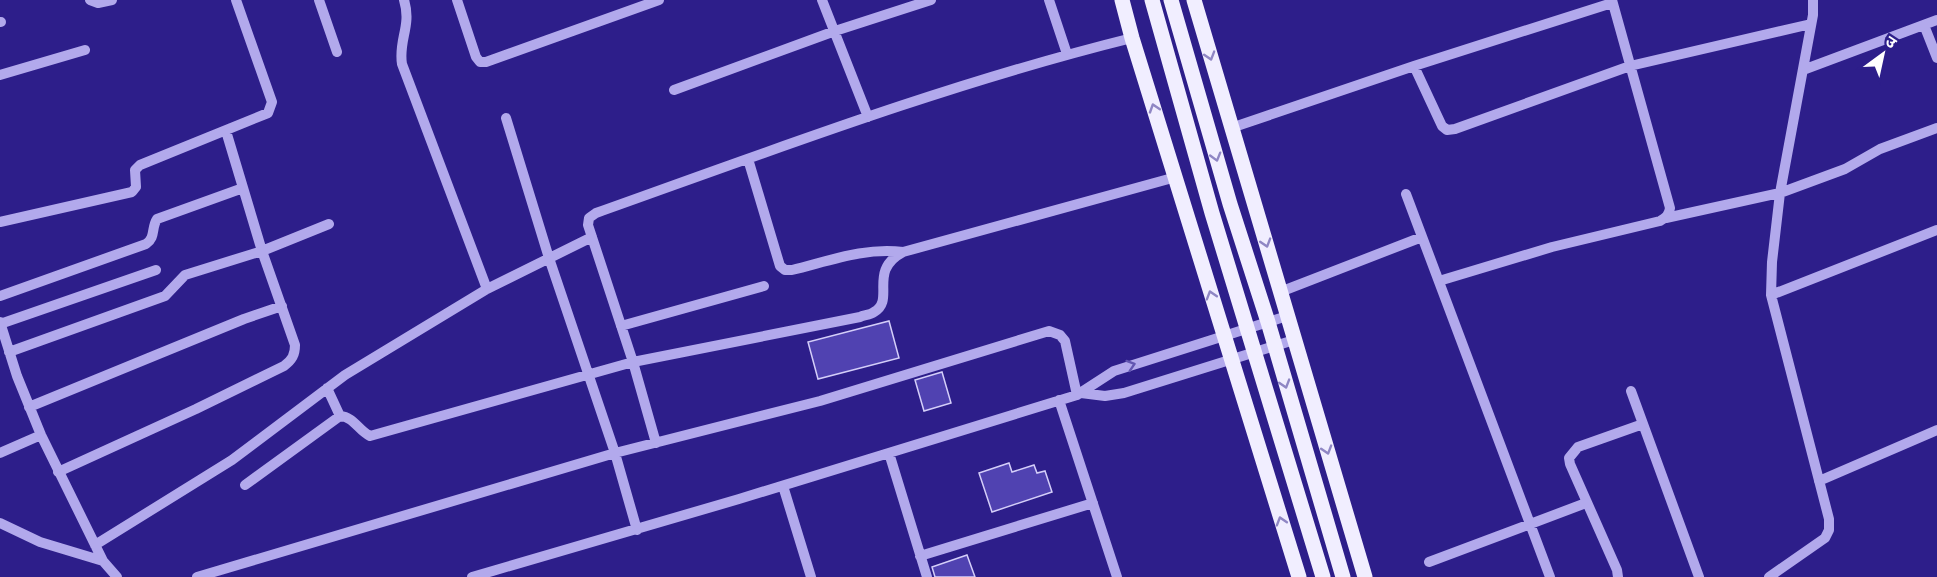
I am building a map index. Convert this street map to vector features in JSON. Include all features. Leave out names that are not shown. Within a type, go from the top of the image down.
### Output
[{"type":"main road","points":[[1122,0],[1223,336],[1299,577]]},
{"type":"main road","points":[[1152,0],[1212,213],[1323,577]]},
{"type":"main road","points":[[1171,0],[1343,577]]},
{"type":"main road","points":[[1194,0],[1365,577]]},
{"type":"street","points":[[90,0],[98,3],[112,0]]},
{"type":"street","points":[[0,222],[132,192],[136,187],[135,170],[140,165],[268,113],[272,102],[236,0]]},
{"type":"street","points":[[319,0],[337,52]]},
{"type":"street","points":[[404,0],[407,23],[402,48],[402,64],[487,289]]},
{"type":"street","points":[[458,0],[476,57],[480,62],[486,62],[659,0]]},
{"type":"street","points":[[822,0],[868,117]]},
{"type":"street","points":[[674,90],[835,31],[931,0]]},
{"type":"street","points":[[1049,0],[1067,54]]},
{"type":"street","points":[[1769,577],[1825,538],[1829,530],[1829,519],[1772,296],[1772,262],[1780,193],[1811,24],[1813,0]]},
{"type":"street","points":[[1231,128],[1612,2],[1670,208],[1666,218]]},
{"type":"street","points":[[1803,70],[1937,21]]},
{"type":"street","points":[[1414,66],[1438,118],[1447,130],[1630,66],[1811,24]]},
{"type":"street","points":[[1924,25],[1937,58]]},
{"type":"street","points":[[656,443],[633,362],[588,225],[589,218],[596,213],[868,117],[1067,54],[1132,38]]},
{"type":"street","points":[[0,75],[85,51]]},
{"type":"street","points":[[506,118],[549,258],[615,453],[637,530]]},
{"type":"street","points":[[1439,281],[1552,247],[1666,218],[1780,193],[1845,169],[1880,149],[1937,128]]},
{"type":"street","points":[[58,472],[284,366],[295,352],[295,345],[262,251],[226,131]]},
{"type":"street","points":[[748,159],[780,266],[786,270],[870,251],[903,252]]},
{"type":"street","points":[[245,485],[340,416],[352,420],[370,436],[633,362],[875,312],[884,296],[886,266],[892,258],[903,252],[1176,177]]},
{"type":"street","points":[[0,297],[146,244],[152,238],[153,226],[157,219],[243,188]]},
{"type":"street","points":[[1406,194],[1550,577]]},
{"type":"street","points":[[9,352],[165,296],[184,276],[262,251],[329,224]]},
{"type":"street","points":[[1772,296],[1937,230]]},
{"type":"street","points":[[95,545],[232,460],[327,388],[487,289],[592,237]]},
{"type":"street","points":[[1280,292],[1422,237]]},
{"type":"street","points":[[117,577],[103,561],[58,472],[29,407],[0,323],[156,270]]},
{"type":"street","points":[[621,326],[764,286]]},
{"type":"street","points":[[29,407],[244,319],[282,306]]},
{"type":"street","points":[[478,576],[783,486],[1079,394],[1104,375],[1114,371],[1287,316]]},
{"type":"street","points":[[197,577],[615,453],[820,401],[1049,331],[1060,335],[1065,341],[1079,394]]},
{"type":"street","points":[[1079,394],[1114,395],[1294,340]]},
{"type":"street","points":[[327,388],[340,416]]},
{"type":"street","points":[[1631,391],[1699,577]]},
{"type":"street","points":[[1059,400],[1117,577]]},
{"type":"street","points":[[1618,577],[1569,458],[1572,451],[1578,447],[1643,424]]},
{"type":"street","points":[[1819,481],[1937,429]]},
{"type":"street","points":[[0,453],[41,435]]},
{"type":"street","points":[[889,453],[927,577]]},
{"type":"street","points":[[783,486],[807,576]]},
{"type":"street","points":[[920,556],[1093,503]]},
{"type":"street","points":[[1429,562],[1586,504]]},
{"type":"street","points":[[0,523],[40,542],[103,561]]},
{"type":"building","points":[[889,321],[899,358],[818,379],[808,342]]},
{"type":"building","points":[[942,372],[951,403],[924,411],[915,380]]},
{"type":"building","points":[[1009,463],[1012,472],[1034,465],[1037,473],[1045,471],[1052,492],[992,512],[979,473]]},
{"type":"building","points":[[967,555],[975,577],[935,577],[932,567]]}]
